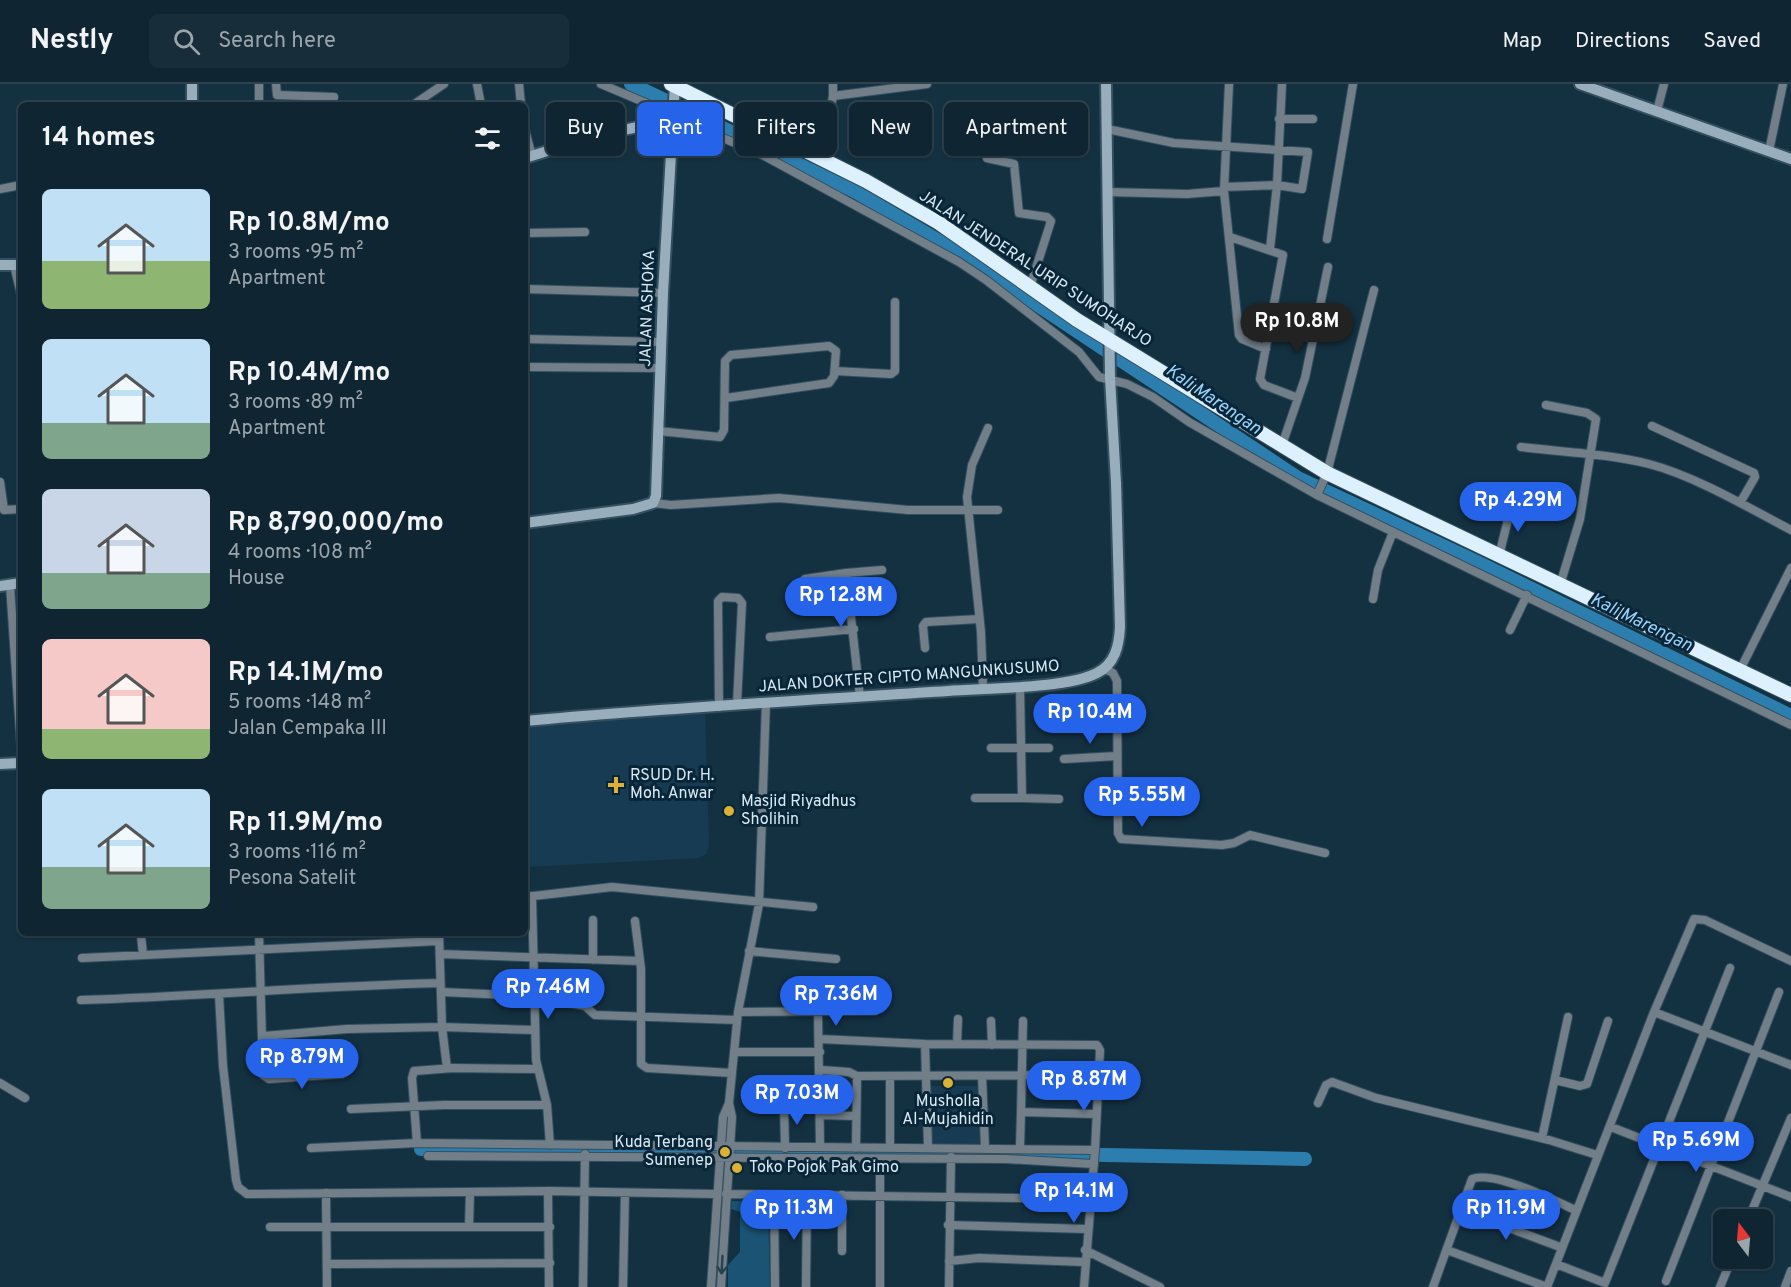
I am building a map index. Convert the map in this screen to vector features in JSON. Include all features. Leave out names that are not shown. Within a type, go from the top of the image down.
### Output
[{"type":"highway","name":"JALAN JENDERAL URIP SUMOHARJO","points":[[674,87],[821,159],[939,223],[1109,345],[1282,445],[1322,485],[1499,556],[1791,695]]},
{"type":"street","points":[[192,84],[192,102]]},
{"type":"street","points":[[259,84],[259,102]]},
{"type":"street","points":[[276,84],[277,95],[334,97]]},
{"type":"street","points":[[417,102],[444,84]]},
{"type":"street","points":[[477,84],[480,102]]},
{"type":"street","points":[[519,84],[521,102]]},
{"type":"street","points":[[601,84],[640,102]]},
{"type":"street","points":[[821,159],[833,96],[833,84]]},
{"type":"street","points":[[833,96],[862,90],[927,84]]},
{"type":"street","points":[[1106,84],[1109,345],[1120,627],[1116,654],[1104,669],[1113,673],[1117,681],[1118,833],[1121,839],[1222,844],[1234,843],[1250,835],[1325,853]]},
{"type":"street","points":[[1229,84],[1224,189],[1239,334],[1242,339],[1266,349]]},
{"type":"street","points":[[1270,249],[1277,185],[1282,84]]},
{"type":"street","points":[[1327,239],[1353,84]]},
{"type":"street","points":[[1580,84],[1791,159]]},
{"type":"street","points":[[1657,111],[1664,84]]},
{"type":"street","points":[[1769,151],[1783,84]]},
{"type":"street","name":"JALAN ASHOKA","points":[[673,102],[674,87]]},
{"type":"street","points":[[1279,119],[1313,118]]},
{"type":"street","points":[[528,157],[637,126]]},
{"type":"street","points":[[1107,129],[1174,143],[1307,150],[1308,154],[1303,188],[1277,185],[1187,194],[1107,192]]},
{"type":"street","points":[[723,138],[759,153],[958,262],[986,280],[1079,352],[1095,374],[1110,376],[1153,397],[1190,422],[1322,485],[1393,532],[1791,725]]},
{"type":"street","name":"JALAN ASHOKA","points":[[652,503],[659,482],[658,431],[670,156]]},
{"type":"street","points":[[987,158],[1014,164],[1019,213],[1047,217],[1051,221],[1030,287]]},
{"type":"street","points":[[0,189],[18,186]]},
{"type":"street","points":[[528,233],[585,232]]},
{"type":"street","points":[[1230,237],[1282,252],[1284,258],[1261,383],[1298,398]]},
{"type":"street","points":[[0,265],[17,265]]},
{"type":"street","points":[[1282,445],[1305,378],[1328,267]]},
{"type":"street","points":[[528,289],[663,293]]},
{"type":"street","points":[[1322,485],[1374,290]]},
{"type":"street","points":[[834,371],[891,374],[895,371],[896,302]]},
{"type":"street","points":[[528,339],[662,342]]},
{"type":"street","points":[[658,431],[720,437],[724,430],[725,361],[730,355],[829,346],[836,351],[834,371],[829,382],[726,398]]},
{"type":"street","points":[[528,367],[661,368]]},
{"type":"street","points":[[1546,405],[1595,417],[1592,456],[1580,519],[1560,585]]},
{"type":"street","points":[[1652,426],[1754,473],[1755,477],[1740,503]]},
{"type":"street","points":[[983,688],[980,619],[967,497],[972,465],[988,428]]},
{"type":"street","points":[[1521,447],[1626,459],[1657,466],[1740,503],[1791,530]]},
{"type":"street","points":[[0,482],[4,510],[18,509]]},
{"type":"street","points":[[528,523],[633,509],[652,503],[671,505],[779,498],[908,510],[968,512],[998,510]]},
{"type":"street","points":[[1499,556],[1512,503]]},
{"type":"street","points":[[1373,599],[1378,570],[1393,532]]},
{"type":"street","points":[[1740,670],[1791,568]]},
{"type":"street","points":[[805,579],[882,570]]},
{"type":"street","points":[[846,573],[860,697]]},
{"type":"street","points":[[10,585],[18,703]]},
{"type":"street","points":[[1510,630],[1527,595]]},
{"type":"street","points":[[719,707],[718,601],[722,597],[738,598],[742,603],[736,704]]},
{"type":"street","points":[[925,648],[923,626],[926,622],[980,619]]},
{"type":"street","points":[[770,637],[854,629]]},
{"type":"street","name":"JALAN DOKTER CIPTO MANGUNKUSUMO","points":[[528,721],[736,704],[1020,687],[1078,680],[1104,669]]},
{"type":"street","points":[[1020,687],[1022,798]]},
{"type":"street","points":[[711,1287],[723,1117],[729,1103],[737,1016],[759,904],[766,702]]},
{"type":"street","points":[[991,748],[1049,748]]},
{"type":"street","points":[[1064,759],[1117,756]]},
{"type":"street","points":[[0,764],[18,763]]},
{"type":"street","points":[[975,798],[1059,799]]},
{"type":"street","points":[[550,1144],[547,1105],[537,1069],[534,955],[528,896],[612,887],[759,904],[813,907]]},
{"type":"street","points":[[1447,1250],[1547,1287],[1560,1247],[1597,1155],[1611,1127],[1654,1012],[1692,921],[1696,917],[1791,961]]},
{"type":"street","points":[[593,920],[593,960]]},
{"type":"street","points":[[635,921],[640,961],[642,1015],[640,1060],[644,1067],[732,1073]]},
{"type":"street","points":[[141,936],[143,955]]},
{"type":"street","points":[[259,936],[264,1036],[263,1075],[266,1078],[342,1074]]},
{"type":"street","points":[[82,958],[259,950],[439,937],[442,1027],[447,1068]]},
{"type":"street","points":[[749,951],[836,959]]},
{"type":"street","points":[[440,954],[534,955],[640,961]]},
{"type":"street","points":[[1556,1264],[1608,1285],[1730,968]]},
{"type":"street","points":[[81,1000],[440,983]]},
{"type":"street","points":[[441,992],[534,996],[585,1006],[595,1015],[737,1016],[875,1011]]},
{"type":"street","points":[[1666,1281],[1779,992]]},
{"type":"street","points":[[219,995],[224,1076],[238,1187],[247,1194],[548,1191],[716,1194]]},
{"type":"street","points":[[818,1012],[821,1070],[820,1148]]},
{"type":"street","points":[[1654,1012],[1791,1065]]},
{"type":"street","points":[[1542,1138],[1568,1017]]},
{"type":"street","points":[[957,1044],[958,1019]]},
{"type":"street","points":[[990,1021],[992,1045]]},
{"type":"street","points":[[1020,1147],[1023,1021]]},
{"type":"street","points":[[1554,1080],[1580,1086],[1587,1084],[1608,1021]]},
{"type":"street","points":[[264,1036],[347,1029],[442,1027],[535,1030]]},
{"type":"street","points":[[820,1040],[925,1044],[1097,1045],[1100,1050],[1099,1075],[1084,1287]]},
{"type":"street","points":[[925,1044],[928,1147]]},
{"type":"street","points":[[735,1052],[820,1052]]},
{"type":"street","points":[[417,1143],[412,1078],[414,1071],[447,1068],[537,1069]]},
{"type":"street","points":[[821,1070],[849,1072],[858,1076],[1099,1075]]},
{"type":"street","points":[[856,1148],[858,1076]]},
{"type":"street","points":[[890,1076],[890,1148]]},
{"type":"street","points":[[982,1076],[985,1147]]},
{"type":"street","points":[[1318,1103],[1326,1085],[1332,1082],[1376,1098],[1542,1138],[1597,1155]]},
{"type":"street","points":[[0,1083],[25,1098]]},
{"type":"street","points":[[721,1287],[732,1117],[729,1103]]},
{"type":"street","points":[[784,1104],[784,1148]]},
{"type":"street","points":[[351,1109],[547,1105]]},
{"type":"street","points":[[1021,1112],[1096,1114]]},
{"type":"street","points":[[820,1115],[856,1116]]},
{"type":"street","points":[[1753,1209],[1791,1118]]},
{"type":"street","points":[[1611,1127],[1791,1197]]},
{"type":"street","points":[[311,1148],[417,1143],[730,1148],[1020,1147],[1094,1152]]},
{"type":"street","points":[[583,1287],[585,1147]]},
{"type":"street","points":[[949,1287],[948,1225],[951,1148]]},
{"type":"street","points":[[428,1156],[719,1157],[729,1159],[880,1159],[1093,1164]]},
{"type":"street","points":[[880,1159],[880,1287]]},
{"type":"street","points":[[1433,1287],[1469,1182],[1480,1176],[1538,1194],[1575,1210]]},
{"type":"street","points":[[548,1191],[549,1287]]},
{"type":"street","points":[[469,1227],[470,1192]]},
{"type":"street","points":[[326,1193],[329,1264],[327,1287]]},
{"type":"street","points":[[623,1287],[625,1193]]},
{"type":"street","points":[[726,1194],[950,1195],[1090,1199]]},
{"type":"street","points":[[774,1195],[775,1287]]},
{"type":"street","points":[[842,1195],[842,1251]]},
{"type":"street","points":[[806,1287],[807,1196]]},
{"type":"street","points":[[1461,1210],[1560,1247]]},
{"type":"street","points":[[948,1225],[1087,1229]]},
{"type":"street","points":[[270,1227],[550,1227]]},
{"type":"street","points":[[1085,1250],[1160,1287]]},
{"type":"street","points":[[949,1261],[979,1258],[1085,1262]]},
{"type":"street","points":[[329,1264],[550,1263]]},
{"type":"street","points":[[1720,1287],[1727,1269]]},
{"type":"street","points":[[1785,1287],[1791,1271]]},
{"type":"shaded area","name":"RSUD Dr. H. Moh. Anwar","points":[[705,710],[709,846],[706,854],[699,858],[528,867],[528,725]]},
{"type":"shaded area","points":[[929,1086],[981,1086],[982,1144],[931,1144]]},
{"type":"shaded area","points":[[732,1201],[768,1202],[770,1287],[728,1287],[728,1265],[740,1252],[740,1212],[731,1209]]},
{"type":"waterway","name":"Kali Marengan","points":[[631,84],[856,192],[961,254],[1298,478],[1473,560],[1791,716]]},
{"type":"waterway","points":[[421,1149],[716,1153]]},
{"type":"waterway","points":[[734,1154],[959,1152],[1305,1159]]},
{"type":"place","name":"RSUD Dr. H. Moh. Anwar","points":[[616,785]]},
{"type":"place","name":"Masjid Riyadhus Sholihin","points":[[729,811]]},
{"type":"place","name":"Musholla Al-Mujahidin","points":[[948,1083]]},
{"type":"place","name":"Kuda Terbang Sumenep","points":[[725,1152]]},
{"type":"place","name":"Toko Pojok Pak Gimo","points":[[737,1168]]}]
